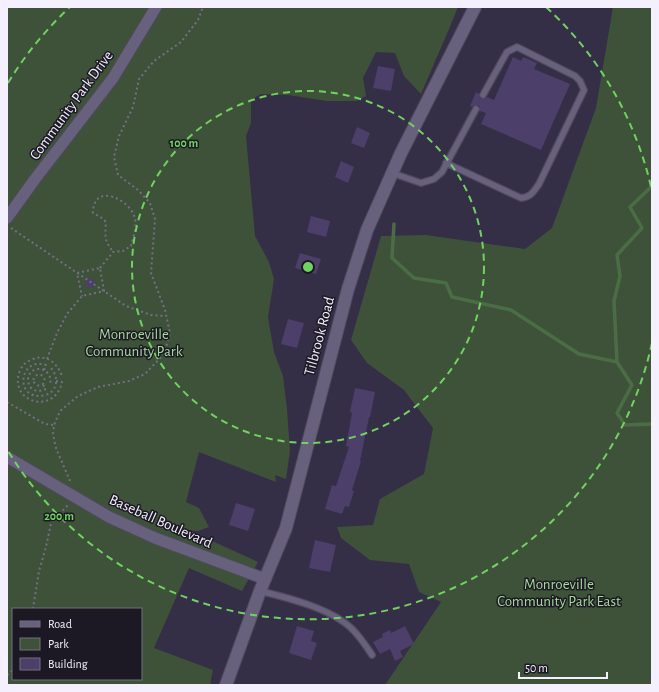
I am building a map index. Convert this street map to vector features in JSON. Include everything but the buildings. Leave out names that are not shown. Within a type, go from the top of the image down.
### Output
[{"type":"street","name":"Community Park Drive","points":[[7,218],[113,78],[156,7]]},
{"type":"street","name":"Tilbrook Road","points":[[226,685],[260,592],[286,528],[350,282],[366,230],[401,153],[475,7]]},
{"type":"street","name":"Baseball Boulevard","points":[[7,457],[109,517],[155,538],[265,579]]},
{"type":"lane","points":[[446,163],[521,198],[527,197],[533,193],[539,184],[584,90],[580,81],[575,76],[518,47],[508,52],[483,96]]},
{"type":"lane","points":[[392,173],[421,183],[434,179],[442,172],[476,109]]},
{"type":"lane","points":[[260,592],[276,595],[315,608],[342,621],[365,643],[372,655]]},
{"type":"path","points":[[33,608],[39,571],[52,523],[69,504],[71,494],[70,479],[56,448],[53,434],[54,425],[60,411],[78,396],[98,387],[129,382],[145,374],[164,354],[170,333],[165,310],[151,273],[155,218],[150,203],[138,190],[118,175],[114,157],[119,136],[133,107],[139,79],[154,61],[181,42],[198,20],[203,7]]},
{"type":"path","points":[[77,273],[100,268],[113,252],[123,251],[131,246],[136,220],[133,212],[127,205],[112,196],[104,196],[96,199],[93,205],[93,213],[106,222],[105,238],[107,244],[113,252]]},
{"type":"path","points":[[7,226],[126,306],[151,315],[166,316]]},
{"type":"path","points":[[100,268],[104,291]]},
{"type":"path","points":[[77,273],[82,296]]},
{"type":"path","points":[[47,359],[57,333],[67,314],[82,296],[104,291]]},
{"type":"path","points":[[56,381],[62,382],[57,394],[46,401],[34,401],[28,399],[20,390],[18,384],[19,371],[27,362],[39,358],[47,359],[56,365],[62,376]]},
{"type":"path","points":[[44,370],[46,365],[34,364],[29,367],[24,376],[24,386],[31,394],[35,396],[46,395],[54,389],[56,381],[55,374],[51,368]]},
{"type":"path","points":[[43,385],[40,386],[34,384],[34,378],[38,374],[44,377],[45,382],[43,385],[46,389],[37,391],[33,390],[30,386],[28,378],[33,370],[44,370],[49,374],[51,378],[50,385]]},
{"type":"path","points":[[7,402],[45,424],[54,425]]},
{"type":"green space","name":"Monroeville Community Park","points":[[7,7],[458,7],[421,94],[404,76],[395,53],[376,52],[363,78],[366,96],[356,101],[327,101],[288,95],[261,94],[251,100],[251,123],[246,136],[255,236],[269,262],[274,279],[268,317],[274,352],[283,376],[290,451],[286,479],[275,475],[276,482],[199,452],[186,502],[199,508],[209,527],[198,531],[188,530],[258,562],[242,591],[189,568],[154,648],[213,670],[210,685],[7,685]]},
{"type":"green space","name":"Monroeville Community Park East","points":[[613,7],[652,7],[652,685],[385,685],[441,602],[419,592],[409,564],[370,560],[341,538],[337,527],[373,525],[380,499],[424,474],[433,428],[404,390],[367,363],[351,340],[381,236],[426,235],[525,249],[552,228],[596,108]]},
{"type":"waterway","points":[[652,186],[630,207],[642,228],[617,255],[620,276],[614,301],[617,362],[632,385],[617,413],[625,425],[652,424]]},
{"type":"waterway","points":[[394,224],[392,258],[414,278],[446,283],[452,297],[511,310],[579,354],[617,362]]}]
